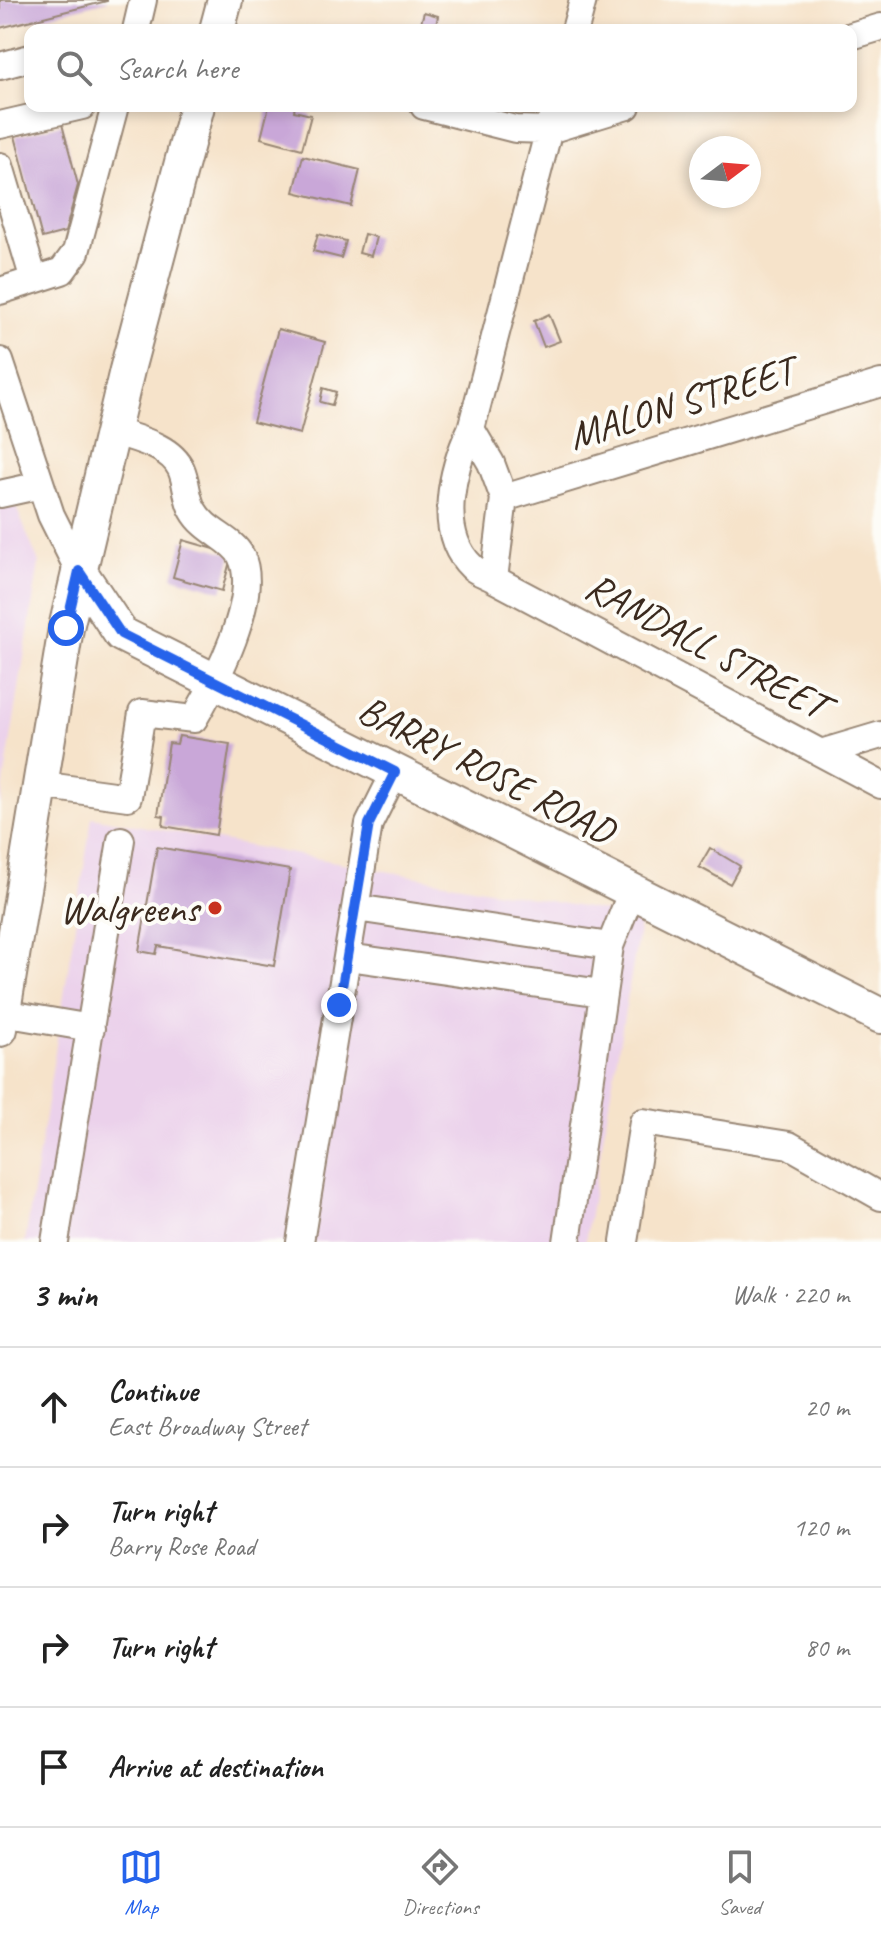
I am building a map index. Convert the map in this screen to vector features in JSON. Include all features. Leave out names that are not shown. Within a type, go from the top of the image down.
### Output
[{"type":"main road","points":[[219,24],[225,0]]},
{"type":"main road","points":[[1,1021],[66,628],[195,112]]},
{"type":"main road","name":"BARRY ROSE ROAD","points":[[79,571],[121,634],[881,1016]]},
{"type":"street","points":[[137,24],[143,0]]},
{"type":"street","points":[[577,24],[583,0]]},
{"type":"street","points":[[857,34],[881,27]]},
{"type":"street","points":[[0,66],[24,60]]},
{"type":"street","points":[[0,125],[56,112]]},
{"type":"street","points":[[0,291],[62,271],[76,252],[113,112]]},
{"type":"street","points":[[448,112],[515,129],[552,118],[590,112]]},
{"type":"street","name":"RANDALL STREET","points":[[552,118],[471,429],[455,462],[450,492],[452,522],[459,546],[472,567],[881,785]]},
{"type":"street","points":[[0,166],[34,280]]},
{"type":"street","points":[[0,361],[51,515],[79,571]]},
{"type":"street","name":"MALON STREET","points":[[504,498],[881,383]]},
{"type":"street","points":[[471,429],[491,463],[504,498],[494,579]]},
{"type":"street","points":[[40,785],[128,797],[142,713],[194,719],[216,681],[240,615],[246,579],[242,558],[236,549],[211,533],[199,520],[191,508],[181,469],[173,456],[113,431]]},
{"type":"street","points":[[0,494],[41,485]]},
{"type":"street","points":[[824,752],[881,735]]},
{"type":"street","points":[[300,1242],[369,824],[395,772]]},
{"type":"street","points":[[55,1242],[121,840]]},
{"type":"street","points":[[567,1242],[610,946],[632,891]]},
{"type":"street","points":[[356,908],[610,946]]},
{"type":"street","points":[[348,957],[602,993]]},
{"type":"street","points":[[1,1021],[91,1028]]},
{"type":"street","points":[[624,1242],[643,1122],[789,1145],[881,1197]]},
{"type":"shaded area","points":[[0,483],[7,485],[39,563],[0,808]]},
{"type":"shaded area","points":[[92,817],[641,918],[585,1242],[25,1242]]},
{"type":"building","points":[[0,0],[107,0],[107,1],[0,28]]},
{"type":"building","points":[[424,12],[438,16],[436,24],[421,24]]},
{"type":"building","points":[[268,112],[311,115],[302,149],[261,138]]},
{"type":"building","points":[[62,124],[78,185],[65,232],[42,238],[15,136]]},
{"type":"building","points":[[303,156],[360,170],[351,206],[294,192]]},
{"type":"building","points":[[318,234],[346,241],[341,258],[313,251]]},
{"type":"building","points":[[364,234],[376,237],[371,256],[359,253]]},
{"type":"building","points":[[549,314],[560,341],[544,347],[534,321]]},
{"type":"building","points":[[278,329],[325,342],[300,434],[253,422]]},
{"type":"building","points":[[323,388],[336,392],[332,405],[320,402]]},
{"type":"building","points":[[183,540],[232,554],[222,591],[173,577]]},
{"type":"building","points":[[179,736],[230,744],[216,835],[163,826],[164,816],[158,815],[169,743],[177,744]]},
{"type":"building","name":"Walgreens","points":[[157,847],[290,870],[274,966],[158,946],[156,954],[139,951]]},
{"type":"building","points":[[710,848],[740,866],[730,884],[699,867]]},
{"type":"place","name":"Walgreens","points":[[215,908]]},
{"type":"route","points":[[66,628],[79,571],[121,634],[395,772],[369,824],[339,1005]]}]
